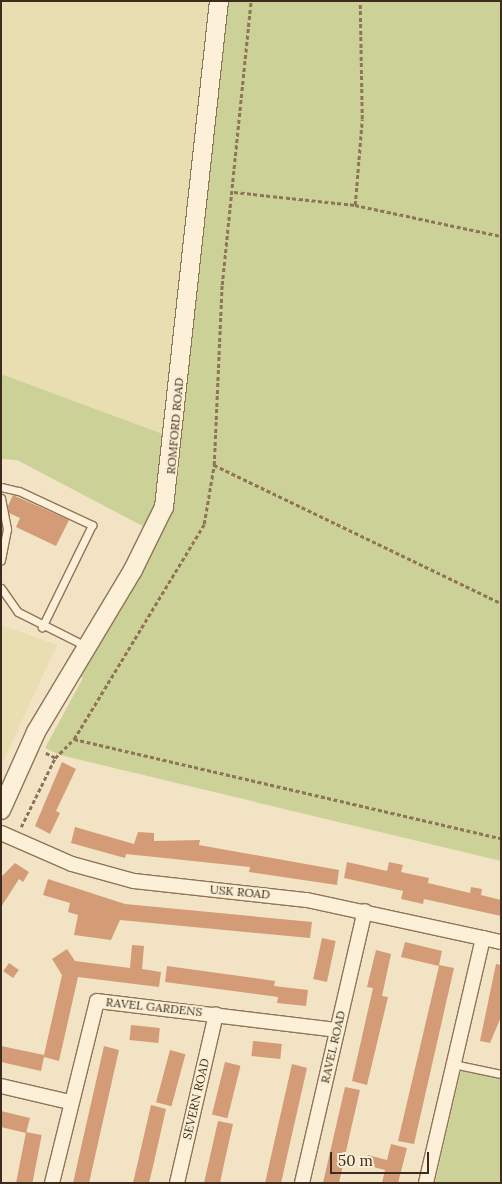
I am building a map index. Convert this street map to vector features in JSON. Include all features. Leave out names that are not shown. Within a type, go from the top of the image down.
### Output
[{"type":"street","name":"ROMFORD ROAD","points":[[1,810],[36,732],[154,532],[171,479],[219,1]]},
{"type":"street","name":"USK ROAD","points":[[1,832],[15,840],[72,864],[134,881],[273,895],[365,911],[501,942]]},
{"type":"street","name":"RAVEL ROAD","points":[[302,1183],[365,911]]},
{"type":"street","points":[[426,1183],[483,938]]},
{"type":"street","name":"RAVEL GARDENS","points":[[52,1183],[70,1102],[97,1002],[216,1014],[337,1030]]},
{"type":"street","name":"SEVERN ROAD","points":[[177,1183],[216,1014]]},
{"type":"street","points":[[1,1086],[70,1102]]},
{"type":"lane","points":[[1,488],[92,525],[42,627]]},
{"type":"lane","points":[[1,498],[7,529],[1,560]]},
{"type":"lane","points":[[1,588],[8,604],[42,627],[86,646]]},
{"type":"lane","points":[[453,1064],[501,1074]]},
{"type":"path","points":[[15,840],[55,758],[74,739],[204,524],[214,465],[222,285],[234,192],[251,1]]},
{"type":"path","points":[[355,205],[362,119],[360,1]]},
{"type":"path","points":[[234,192],[355,205],[501,236]]},
{"type":"path","points":[[214,465],[393,547],[501,603]]},
{"type":"path","points":[[74,739],[501,838]]},
{"type":"path","points":[[39,750],[55,758]]},
{"type":"shaded area","points":[[1,1],[219,1],[175,438],[1,374]]},
{"type":"shaded area","points":[[1,625],[57,645],[1,766]]},
{"type":"green space","points":[[219,1],[501,1],[501,861],[60,755],[45,748],[83,678],[70,672],[154,532],[17,460],[1,459],[1,374],[174,438]]},
{"type":"green space","points":[[461,1070],[501,1079],[501,1183],[435,1183]]},
{"type":"building","points":[[13,495],[69,520],[56,546],[16,527],[20,518],[9,513],[8,506]]},
{"type":"building","points":[[62,762],[76,769],[56,811],[60,813],[50,834],[35,826]]},
{"type":"building","points":[[75,827],[134,844],[138,832],[154,833],[154,841],[200,840],[199,845],[339,870],[337,885],[249,872],[250,867],[126,854],[125,858],[71,843]]},
{"type":"building","points":[[347,862],[387,871],[389,862],[403,865],[401,872],[429,878],[428,883],[470,893],[471,887],[482,889],[481,895],[501,900],[501,916],[424,899],[423,904],[401,899],[403,891],[344,878]]},
{"type":"building","points":[[15,863],[29,872],[23,882],[19,879],[1,907],[1,877]]},
{"type":"building","points":[[48,879],[125,904],[312,922],[310,938],[120,920],[111,940],[74,935],[78,915],[68,912],[70,903],[43,895]]},
{"type":"building","points":[[322,938],[336,941],[327,982],[313,979]]},
{"type":"building","points":[[405,942],[442,951],[439,965],[454,968],[414,1144],[398,1141],[439,966],[401,957]]},
{"type":"building","points":[[132,945],[144,946],[142,969],[161,972],[159,987],[78,977],[59,1061],[44,1057],[41,1071],[1,1062],[1,1046],[44,1055],[62,975],[52,959],[67,949],[75,961],[130,968]]},
{"type":"building","points":[[376,950],[391,954],[382,996],[388,997],[367,1085],[352,1081],[373,988],[367,987]]},
{"type":"building","points":[[9,963],[19,970],[13,978],[3,971]]},
{"type":"building","points":[[496,964],[501,965],[501,1017],[490,1043],[480,1041]]},
{"type":"building","points":[[167,966],[275,981],[274,986],[308,990],[306,1006],[277,1003],[278,997],[165,982]]},
{"type":"building","points":[[131,1025],[160,1028],[158,1043],[129,1040]]},
{"type":"building","points":[[253,1041],[282,1044],[280,1059],[251,1056]]},
{"type":"building","points":[[104,1046],[119,1050],[89,1183],[73,1183]]},
{"type":"building","points":[[170,1050],[185,1054],[171,1106],[156,1102]]},
{"type":"building","points":[[225,1062],[241,1066],[227,1118],[212,1114]]},
{"type":"building","points":[[292,1064],[307,1068],[281,1183],[265,1183]]},
{"type":"building","points":[[345,1087],[360,1090],[339,1183],[323,1183]]},
{"type":"building","points":[[151,1105],[166,1109],[154,1162],[149,1183],[133,1183]]},
{"type":"building","points":[[1,1111],[30,1118],[26,1133],[1,1127]]},
{"type":"building","points":[[218,1121],[233,1124],[220,1183],[204,1183]]},
{"type":"building","points":[[26,1132],[42,1135],[32,1183],[16,1183]]},
{"type":"building","points":[[391,1144],[407,1148],[398,1183],[382,1183],[385,1170],[365,1165],[368,1155],[387,1160]]}]
